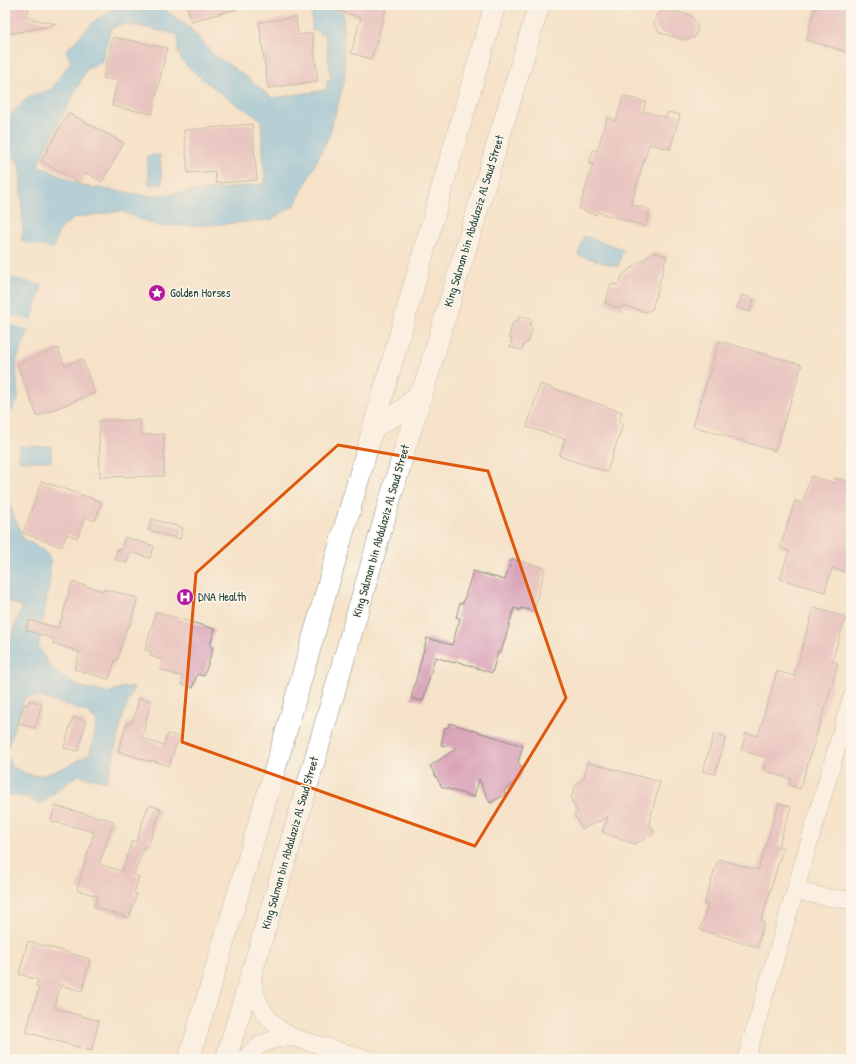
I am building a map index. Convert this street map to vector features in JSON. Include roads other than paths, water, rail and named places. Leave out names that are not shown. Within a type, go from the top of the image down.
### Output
[{"type":"main road","points":[[189,1059],[288,725],[495,5]]},
{"type":"main road","points":[[526,48],[533,5]]},
{"type":"main road","name":"King Salman bin Abdulaziz Al Saud Street","points":[[226,1059],[288,852],[405,448],[540,5]]},
{"type":"main road","points":[[374,427],[398,414],[414,399],[426,381]]},
{"type":"street","points":[[746,1059],[851,699]]},
{"type":"street","points":[[796,885],[830,898],[851,898]]},
{"type":"street","points":[[252,972],[253,986],[263,1011],[271,1022],[282,1031],[294,1038],[367,1059]]},
{"type":"street","points":[[245,1059],[249,1053],[259,1045],[270,1040],[294,1038]]},
{"type":"water","points":[[114,5],[163,5],[165,10],[191,29],[213,54],[244,75],[272,98],[327,90],[327,80],[331,79],[325,34],[319,34],[319,30],[312,31],[312,5],[343,5],[345,79],[329,136],[295,205],[271,220],[210,225],[157,226],[121,211],[74,218],[59,230],[28,331],[16,362],[18,400],[5,422],[5,310],[23,233],[20,166],[9,148],[6,130],[12,113],[28,97],[52,89],[71,61],[66,51],[94,21],[108,14]],"holes":[[[123,23],[179,35],[178,49],[179,55],[183,62],[220,93],[261,119],[265,184],[151,196],[83,186],[37,165],[87,69],[101,63],[111,29]]]},
{"type":"water","points":[[160,155],[162,184],[149,185],[147,156]]},
{"type":"water","points":[[584,236],[623,249],[618,267],[578,255]]},
{"type":"water","points":[[19,446],[52,447],[51,461],[19,461]]},
{"type":"water","points":[[5,494],[23,538],[46,552],[50,561],[50,580],[38,646],[49,665],[63,678],[80,687],[108,693],[123,687],[134,687],[123,716],[107,782],[78,775],[39,805],[29,798],[5,794],[5,653],[22,607],[5,600]],"holes":[[[25,697],[40,697],[87,712],[97,722],[90,753],[53,772],[37,776],[28,774],[11,766],[6,752]]]},
{"type":"place","name":"Golden Horses","points":[[157,293]]},
{"type":"place","name":"DNA Health","points":[[185,597]]}]
